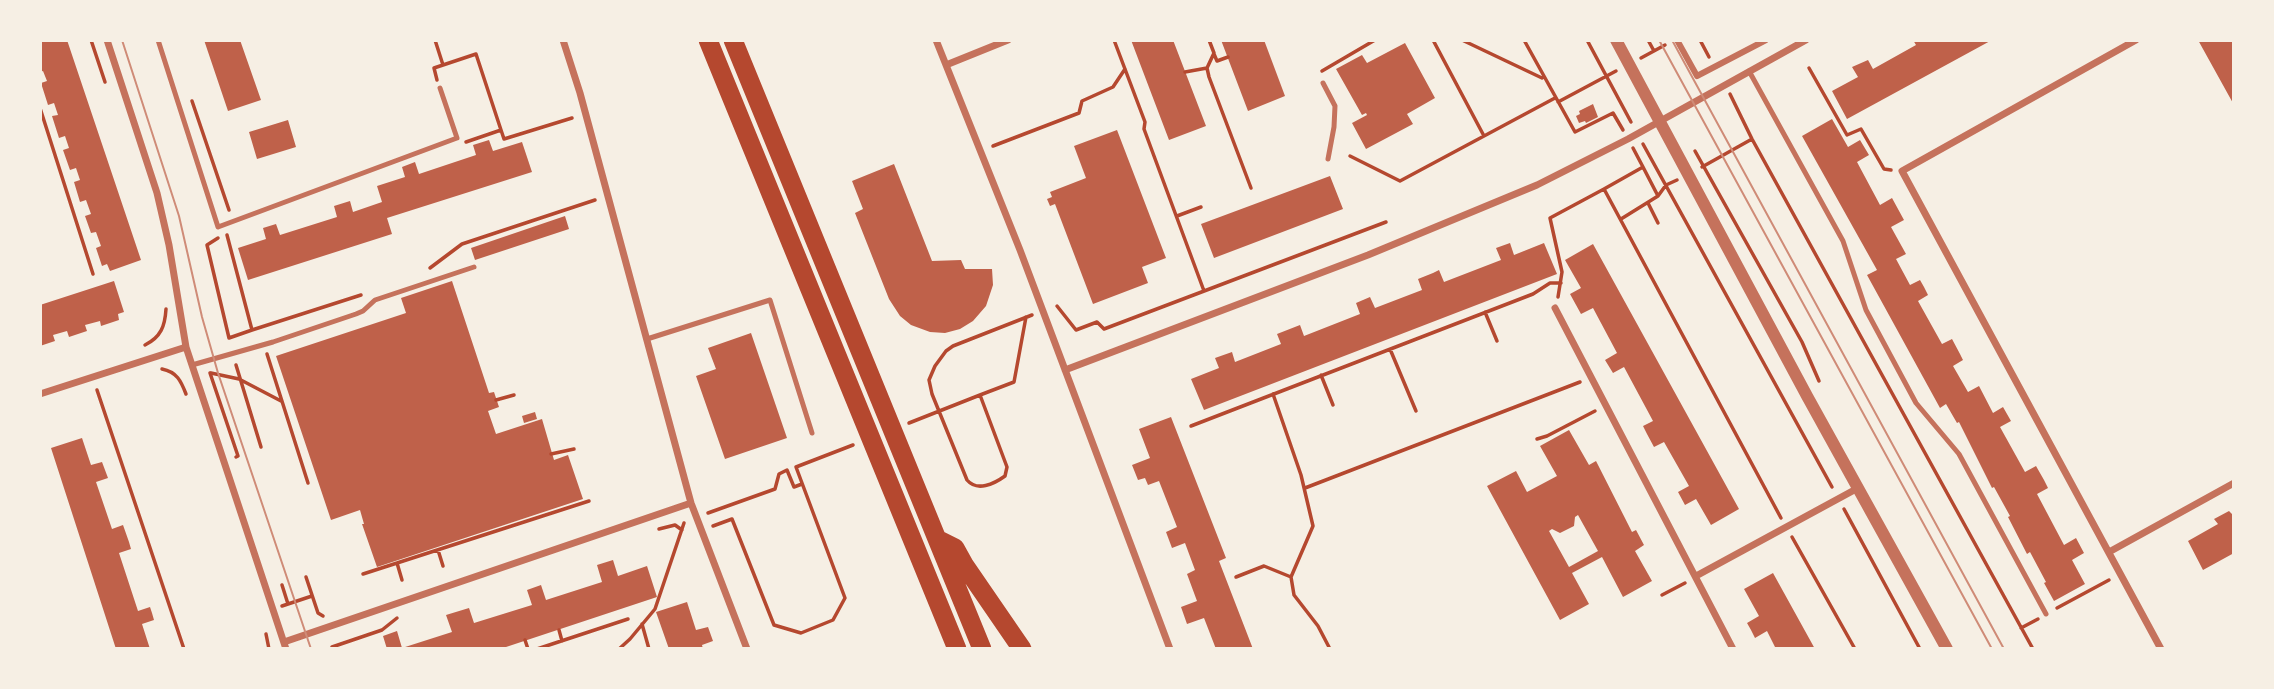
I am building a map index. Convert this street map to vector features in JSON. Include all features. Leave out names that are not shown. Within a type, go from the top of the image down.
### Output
[{"type":"highway","points":[[708,40],[954,645]]},
{"type":"highway","points":[[733,40],[982,649]]},
{"type":"highway","points":[[938,539],[955,548],[1022,649]]},
{"type":"street","points":[[107,40],[157,193],[169,245],[186,347],[285,645],[691,503]]},
{"type":"street","points":[[563,40],[580,93],[691,503],[747,649]]},
{"type":"street","points":[[936,40],[1170,649]]},
{"type":"street","points":[[946,65],[1008,40]]},
{"type":"street","points":[[1616,40],[1947,649]]},
{"type":"street","points":[[1674,41],[1697,76],[1766,40]]},
{"type":"street","points":[[1065,370],[1492,205],[1537,185],[1629,139],[1805,40]]},
{"type":"street","points":[[2136,40],[1902,171],[2161,649]]},
{"type":"street","points":[[1555,308],[1733,649]]},
{"type":"street","points":[[40,394],[186,347]]},
{"type":"street","points":[[2109,552],[2234,483]]},
{"type":"street","points":[[1696,576],[1858,488]]},
{"type":"lane","points":[[158,40],[218,227],[457,138],[440,88]]},
{"type":"lane","points":[[1749,71],[1843,241],[1866,310],[1916,403],[1959,454],[2046,614]]},
{"type":"lane","points":[[1323,83],[1335,106],[1328,159]]},
{"type":"lane","points":[[192,365],[356,314],[375,300],[474,267]]},
{"type":"lane","points":[[647,339],[770,300],[812,433]]},
{"type":"path","points":[[91,40],[106,85]]},
{"type":"path","points":[[435,40],[443,65]]},
{"type":"path","points":[[1114,40],[1145,122],[1144,130],[1204,291]]},
{"type":"path","points":[[1209,40],[1217,61],[1228,57]]},
{"type":"path","points":[[1323,83],[1318,73],[1375,40]]},
{"type":"path","points":[[1433,40],[1484,136]]},
{"type":"path","points":[[1462,40],[1544,78]]},
{"type":"path","points":[[1524,40],[1574,132],[1613,113],[1658,196]]},
{"type":"path","points":[[1587,40],[1625,111]]},
{"type":"path","points":[[1648,40],[1654,51]]},
{"type":"path","points":[[1640,58],[1674,41]]},
{"type":"path","points":[[440,88],[434,68],[475,54],[504,139],[572,118]]},
{"type":"path","points":[[1214,54],[1207,68],[1251,188]]},
{"type":"path","points":[[1185,72],[1207,68]]},
{"type":"path","points":[[1809,68],[1847,135],[1861,129],[1884,169],[1902,171]]},
{"type":"path","points":[[993,146],[1079,113],[1082,101],[1113,87],[1125,69]]},
{"type":"path","points":[[1350,156],[1400,181],[1618,70]]},
{"type":"path","points":[[190,94],[236,232],[214,239],[208,245],[239,379],[261,447]]},
{"type":"path","points":[[40,108],[93,274]]},
{"type":"path","points":[[459,144],[501,130]]},
{"type":"path","points":[[1704,166],[1752,139],[2033,649]]},
{"type":"path","points":[[1701,160],[1802,342],[1818,381]]},
{"type":"path","points":[[1555,308],[1562,272],[1550,219],[1643,167]]},
{"type":"path","points":[[1656,167],[1830,483]]},
{"type":"path","points":[[1621,219],[1658,196],[1666,185]]},
{"type":"path","points":[[1604,189],[1855,649]]},
{"type":"path","points":[[426,271],[462,244],[595,200]]},
{"type":"path","points":[[1647,203],[1658,223]]},
{"type":"path","points":[[1176,216],[1201,207]]},
{"type":"path","points":[[1057,306],[1076,330],[1097,322],[1104,329],[1386,222]]},
{"type":"path","points":[[227,235],[252,330],[268,356],[308,483]]},
{"type":"path","points":[[1191,426],[1533,294],[1550,283],[1561,283]]},
{"type":"path","points":[[229,338],[367,293]]},
{"type":"path","points":[[157,338],[165,321],[163,298]]},
{"type":"path","points":[[980,395],[1008,469],[1002,478],[978,486],[967,480],[929,388],[929,380],[940,358],[951,347],[1042,311]]},
{"type":"path","points":[[1485,312],[1497,341]]},
{"type":"path","points":[[969,400],[1014,382],[1026,317]]},
{"type":"path","points":[[1390,349],[1416,411]]},
{"type":"path","points":[[210,373],[238,456]]},
{"type":"path","points":[[1321,376],[1333,405]]},
{"type":"path","points":[[1305,488],[1591,378]]},
{"type":"path","points":[[239,379],[283,402]]},
{"type":"path","points":[[97,390],[101,411],[184,649]]},
{"type":"path","points":[[1273,394],[1305,488],[1313,526],[1291,577],[1294,595],[1318,626],[1329,649]]},
{"type":"path","points":[[496,400],[514,395]]},
{"type":"path","points":[[1537,439],[1606,405]]},
{"type":"path","points":[[551,454],[574,449]]},
{"type":"path","points":[[701,530],[732,519],[774,625],[801,633],[833,620],[845,598],[796,467],[811,461]]},
{"type":"path","points":[[696,517],[775,489],[779,474],[788,470],[794,487],[802,484]]},
{"type":"path","points":[[363,574],[589,501]]},
{"type":"path","points":[[619,649],[655,608],[691,503]]},
{"type":"path","points":[[1846,512],[1920,649]]},
{"type":"path","points":[[438,550],[443,566]]},
{"type":"path","points":[[397,563],[402,580]]},
{"type":"path","points":[[1236,576],[1264,566],[1291,577]]},
{"type":"path","points":[[2021,628],[2121,573]]},
{"type":"path","points":[[1662,595],[1696,576]]},
{"type":"path","points":[[306,577],[312,596]]},
{"type":"path","points":[[282,585],[288,604]]},
{"type":"path","points":[[537,649],[628,619]]},
{"type":"path","points":[[642,624],[649,649]]},
{"type":"path","points":[[559,629],[562,641]]},
{"type":"path","points":[[525,640],[528,649]]},
{"type":"building","points":[[40,40],[67,40],[141,260],[110,271],[107,264],[102,266],[96,248],[101,246],[96,232],[91,233],[85,216],[91,214],[86,200],[80,202],[74,182],[80,180],[76,168],[70,170],[63,150],[69,148],[65,136],[59,138],[52,116],[58,115],[54,103],[48,105],[41,83],[47,81],[43,71],[40,72]]},
{"type":"building","points":[[204,40],[240,40],[261,100],[228,111]]},
{"type":"building","points":[[1131,40],[1173,40],[1206,126],[1169,140]]},
{"type":"building","points":[[1221,40],[1264,40],[1285,96],[1248,111]]},
{"type":"building","points":[[1913,40],[1992,40],[1847,119],[1832,91],[1858,77],[1852,67],[1868,60],[1873,69],[1916,45]]},
{"type":"building","points":[[2198,40],[2234,40],[2234,105]]},
{"type":"building","points":[[1405,43],[1435,98],[1407,114],[1413,124],[1366,149],[1352,123],[1367,115],[1362,115],[1336,69],[1362,55],[1367,63]]},
{"type":"building","points":[[1593,104],[1598,117],[1586,123],[1579,123],[1576,116],[1580,114],[1579,111]]},
{"type":"building","points":[[1832,119],[1848,147],[1860,140],[1869,155],[1857,162],[1880,205],[1892,198],[1904,220],[1891,227],[1906,254],[1896,259],[1910,285],[1920,280],[1924,287],[1928,295],[1918,301],[1942,344],[1952,339],[1963,360],[1953,366],[1968,392],[1979,386],[1993,413],[2003,407],[2011,421],[2000,427],[2025,472],[2036,466],[2044,480],[2048,488],[2037,494],[2064,545],[2076,538],[2084,553],[2072,560],[2085,584],[2054,601],[1959,422],[1957,423],[1946,404],[1940,408],[1867,275],[1877,270],[1802,136]]},
{"type":"building","points":[[288,120],[296,147],[257,159],[249,132]]},
{"type":"building","points":[[1117,130],[1166,258],[1142,267],[1148,283],[1093,304],[1055,204],[1050,206],[1047,199],[1052,197],[1050,192],[1086,178],[1074,146]]},
{"type":"building","points":[[489,140],[493,151],[522,142],[532,172],[387,218],[392,234],[248,280],[238,248],[266,239],[263,228],[276,224],[280,235],[337,217],[334,206],[350,201],[353,212],[382,202],[377,186],[405,177],[402,167],[415,162],[419,174],[476,155],[473,145]]},
{"type":"building","points":[[894,164],[932,261],[961,260],[965,269],[992,269],[993,285],[986,306],[973,321],[960,329],[945,333],[930,332],[911,325],[900,316],[889,299],[855,213],[863,209],[852,181]]},
{"type":"building","points":[[1330,176],[1343,209],[1214,258],[1201,224]]},
{"type":"building","points":[[565,216],[569,229],[475,260],[471,248]]},
{"type":"building","points":[[1510,243],[1514,255],[1544,243],[1557,274],[1204,410],[1191,379],[1219,368],[1215,358],[1232,352],[1235,362],[1281,344],[1277,334],[1300,325],[1304,336],[1360,314],[1356,303],[1370,297],[1375,308],[1422,290],[1418,279],[1439,270],[1444,282],[1501,260],[1496,248]]},
{"type":"building","points":[[1593,244],[1739,509],[1711,525],[1696,499],[1685,505],[1678,492],[1689,486],[1664,442],[1654,447],[1643,426],[1653,421],[1624,367],[1613,373],[1605,360],[1617,353],[1593,308],[1581,314],[1570,294],[1581,288],[1565,260]]},
{"type":"building","points":[[114,281],[124,312],[118,314],[119,320],[101,326],[100,321],[85,325],[87,331],[69,337],[67,331],[53,335],[55,341],[40,346],[40,305]]},
{"type":"building","points":[[452,281],[489,393],[494,392],[499,407],[488,411],[496,434],[542,419],[554,460],[568,455],[583,499],[377,567],[360,510],[331,520],[276,356],[406,313],[401,298]]},
{"type":"building","points":[[751,333],[787,438],[725,459],[696,376],[716,369],[708,348]]},
{"type":"building","points":[[535,412],[537,419],[524,423],[522,416]]},
{"type":"building","points":[[1171,417],[1226,558],[1219,561],[1253,649],[1216,649],[1204,618],[1187,624],[1181,607],[1197,601],[1187,574],[1195,570],[1185,543],[1172,548],[1166,532],[1177,527],[1159,481],[1148,485],[1145,478],[1138,480],[1132,465],[1150,458],[1139,429]]},
{"type":"building","points":[[1569,430],[1589,465],[1596,461],[1632,532],[1636,530],[1644,545],[1635,551],[1652,581],[1623,597],[1602,557],[1572,573],[1589,604],[1560,620],[1487,486],[1516,471],[1527,492],[1557,476],[1540,446]],"holes":[[[1578,515],[1598,551],[1569,567],[1549,531],[1552,529],[1560,533],[1574,526],[1575,517]]]},
{"type":"building","points":[[82,438],[91,465],[102,462],[108,478],[96,482],[112,529],[123,525],[129,542],[131,549],[119,553],[138,611],[150,607],[152,613],[154,620],[142,624],[150,649],[116,649],[51,448]]},
{"type":"building","points":[[2229,511],[2234,516],[2234,553],[2203,570],[2188,541],[2218,524],[2214,519]]},
{"type":"building","points":[[613,560],[618,576],[647,566],[657,597],[500,649],[387,649],[383,636],[397,631],[402,648],[452,632],[446,615],[469,608],[474,623],[532,605],[527,590],[541,585],[546,600],[602,582],[597,565]]},
{"type":"building","points":[[1773,573],[1815,649],[1776,649],[1767,631],[1755,638],[1747,623],[1759,616],[1744,589]]},
{"type":"building","points":[[687,602],[696,630],[708,627],[713,641],[702,645],[703,649],[669,649],[656,612]]},
{"type":"tram line","points":[[122,40],[179,216],[218,373],[311,649]]},
{"type":"tram line","points":[[1659,40],[1992,649]]},
{"type":"tram line","points":[[1672,40],[2004,649]]}]
